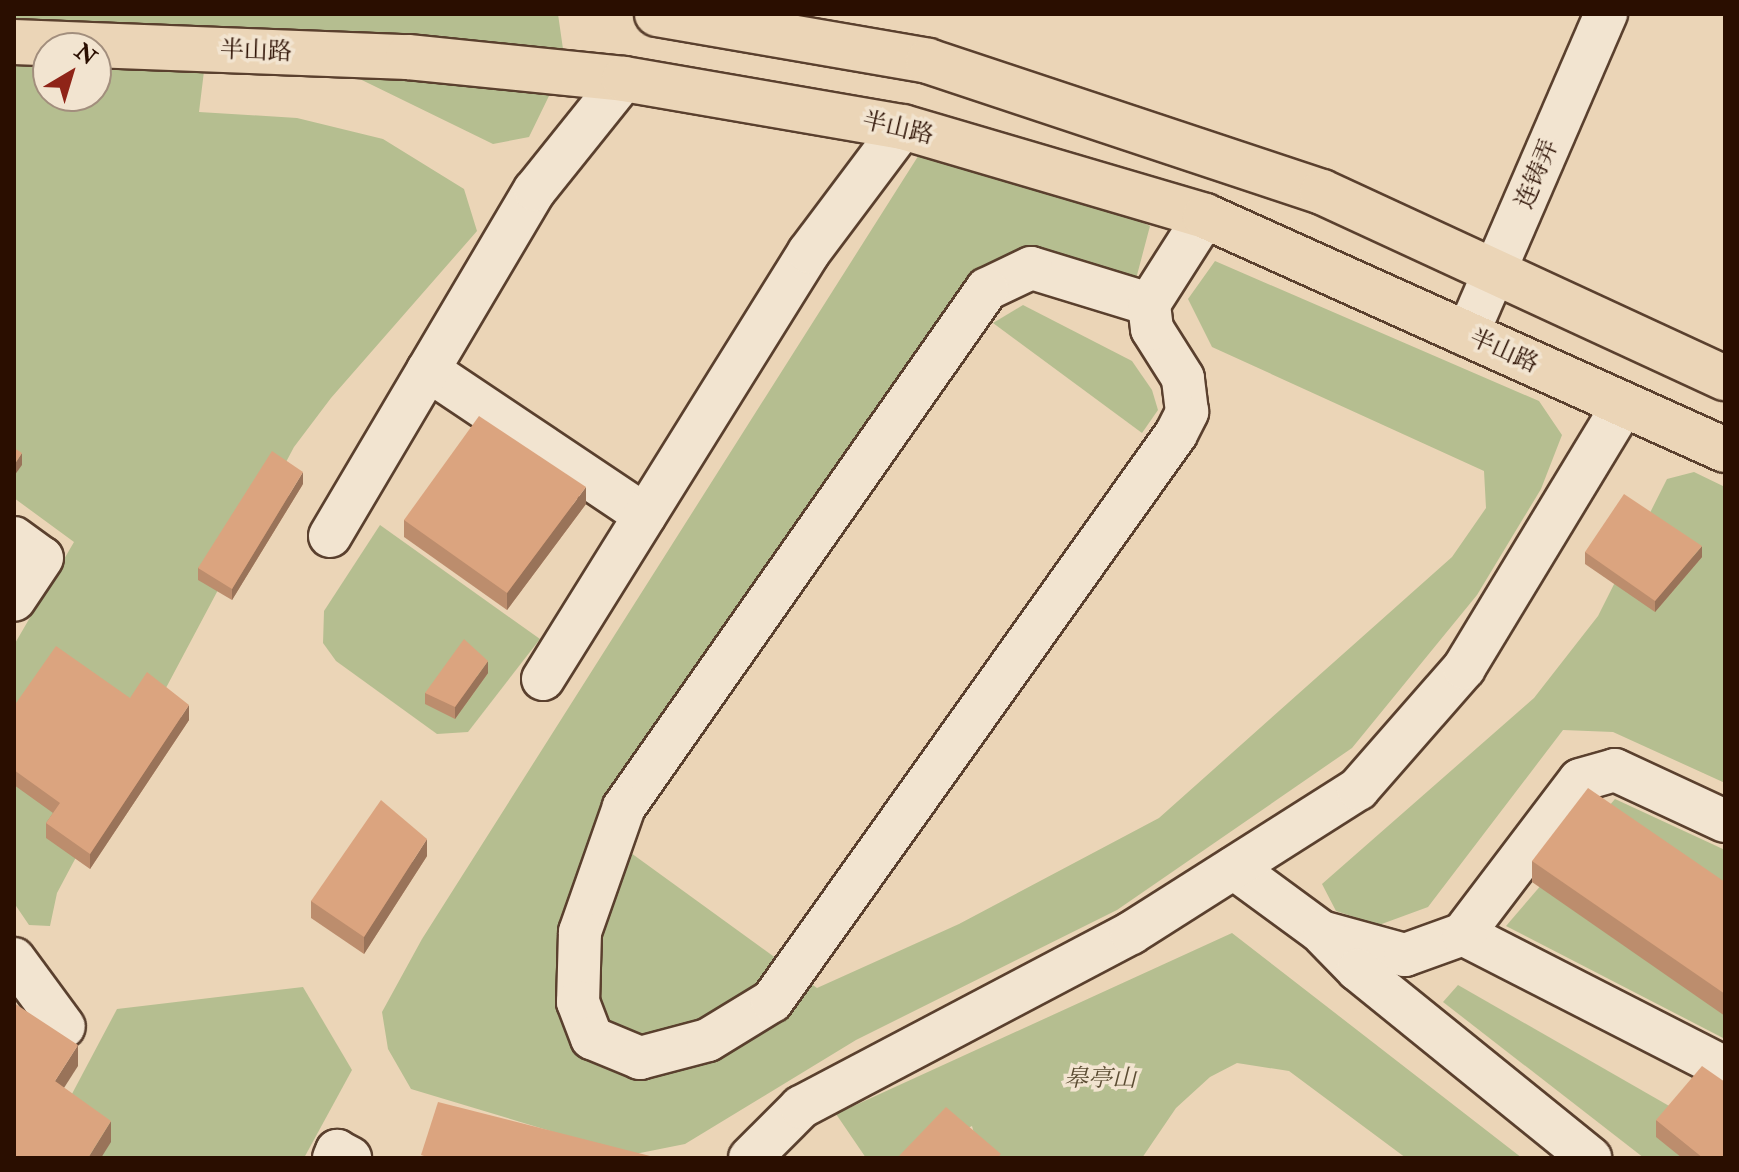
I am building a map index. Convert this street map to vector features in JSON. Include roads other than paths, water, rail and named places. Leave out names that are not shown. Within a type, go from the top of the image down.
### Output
[{"type":"main road","points":[[657,14],[928,61],[1322,192],[1725,378]]},
{"type":"main road","name":"半山路","points":[[14,42],[408,57],[624,79],[903,127],[1205,216],[1725,450]]},
{"type":"street","name":"连铸弄","points":[[1467,335],[1606,14]]},
{"type":"street","points":[[330,536],[535,190],[624,79]]},
{"type":"street","points":[[543,679],[809,252],[903,127]]},
{"type":"street","points":[[1149,304],[1031,268],[987,289],[624,807],[580,932],[578,1002],[592,1038],[640,1058],[708,1040],[772,1001],[1176,434],[1187,412],[1183,378],[1152,329],[1149,304],[1205,216]]},
{"type":"street","points":[[428,370],[645,515]]},
{"type":"street","points":[[750,1158],[801,1107],[1131,933],[1358,789],[1464,668],[1623,405]]},
{"type":"street","points":[[14,538],[42,558],[14,600]]},
{"type":"street","points":[[1321,932],[1405,955],[1463,934],[1580,780],[1615,770],[1725,821]]},
{"type":"street","points":[[1234,868],[1321,932],[1358,970],[1590,1158]]},
{"type":"street","points":[[1463,934],[1725,1068]]},
{"type":"street","points":[[14,959],[64,1027]]},
{"type":"street","points":[[334,1158],[337,1151],[350,1158]]},
{"type":"park label","name":"皋亭山","points":[[1100,1079]]}]
